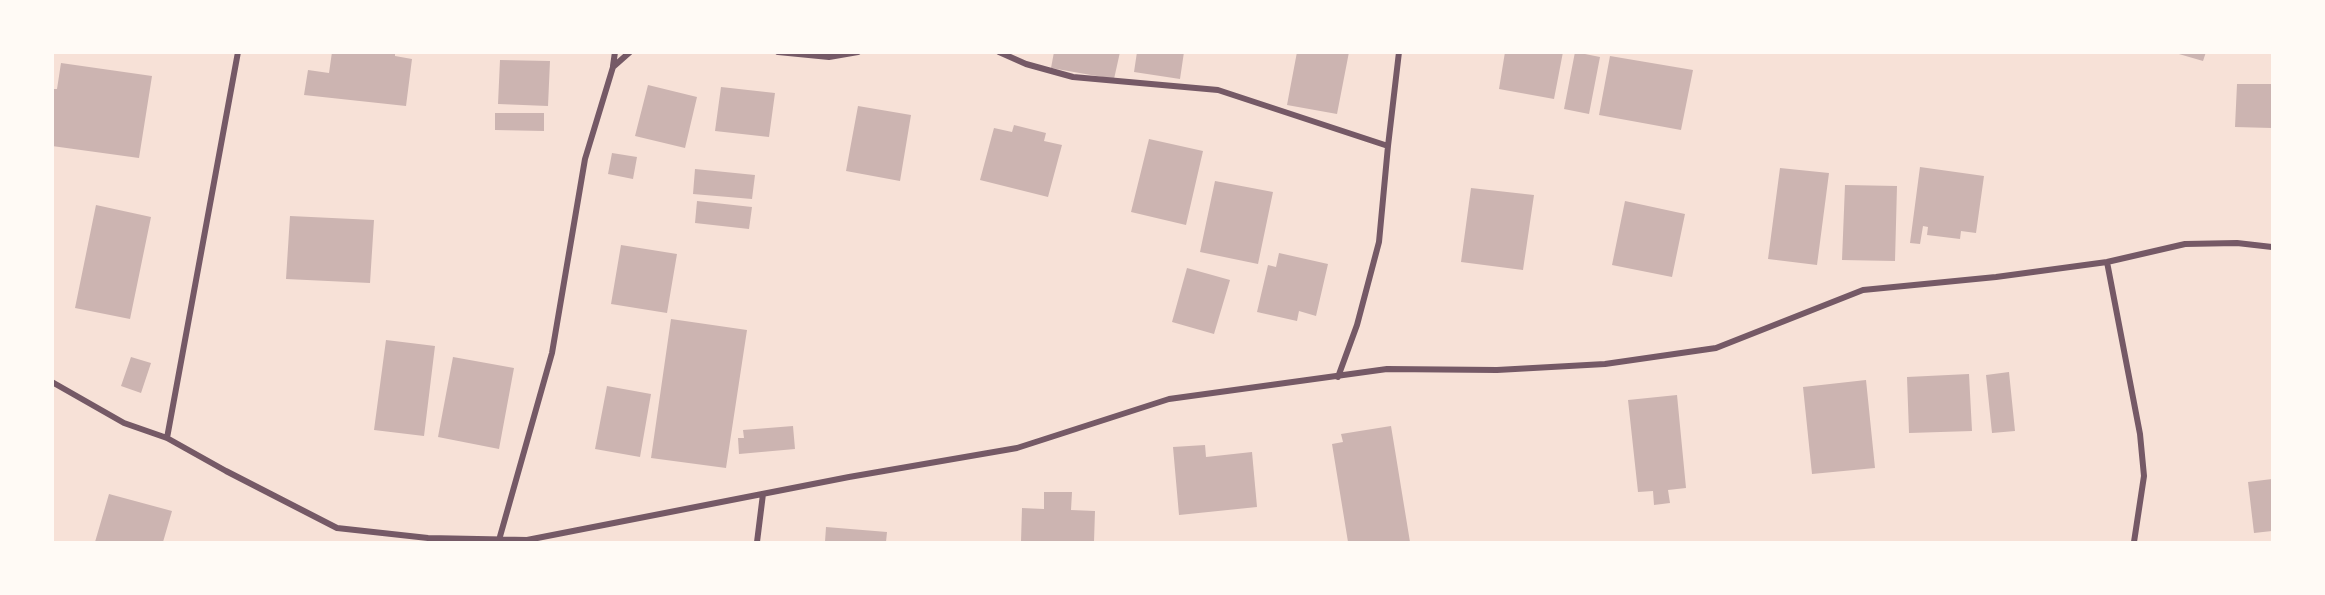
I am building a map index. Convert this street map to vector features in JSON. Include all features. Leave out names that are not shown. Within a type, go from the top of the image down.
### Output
[{"type":"street","points":[[167,438],[238,52]]},
{"type":"street","points":[[499,540],[552,353],[585,159],[613,67],[615,52]]},
{"type":"street","points":[[613,67],[630,52]]},
{"type":"street","points":[[778,52],[829,57],[858,52]]},
{"type":"street","points":[[999,52],[1026,64],[1073,77],[1218,90],[1388,146]]},
{"type":"street","points":[[1338,377],[1357,325],[1379,242],[1399,52]]},
{"type":"street","points":[[52,382],[124,423],[167,438],[337,528],[427,541],[527,540],[1017,448],[1169,399],[1387,369],[1497,370],[1605,364],[1716,348],[1863,290],[1996,277],[2107,262],[2185,244],[2237,243],[2272,247]]},
{"type":"street","points":[[2107,262],[2140,434],[2144,476],[2134,543]]},
{"type":"street","points":[[757,543],[763,494]]},
{"type":"building","points":[[332,52],[395,52],[395,56],[412,59],[406,106],[304,95],[308,70],[329,73]]},
{"type":"building","points":[[1054,52],[1120,52],[1114,79],[1051,68]]},
{"type":"building","points":[[1137,52],[1184,52],[1180,79],[1134,72]]},
{"type":"building","points":[[1297,52],[1349,52],[1337,114],[1287,105]]},
{"type":"building","points":[[1505,52],[1563,52],[1554,99],[1499,89]]},
{"type":"building","points":[[1575,52],[1600,57],[1589,114],[1564,109]]},
{"type":"building","points":[[2172,52],[2206,52],[2203,61]]},
{"type":"building","points":[[1610,56],[1693,70],[1681,130],[1599,115]]},
{"type":"building","points":[[500,60],[550,61],[548,106],[498,104]]},
{"type":"building","points":[[61,63],[152,76],[139,158],[52,146],[52,89],[57,89]]},
{"type":"building","points":[[2237,84],[2272,84],[2272,128],[2235,127]]},
{"type":"building","points":[[648,85],[697,97],[685,148],[635,136]]},
{"type":"building","points":[[721,87],[775,93],[769,137],[715,131]]},
{"type":"building","points":[[858,106],[911,115],[900,181],[846,171]]},
{"type":"building","points":[[495,113],[544,113],[544,131],[495,130]]},
{"type":"building","points":[[1014,125],[1046,133],[1044,141],[1062,145],[1048,197],[980,180],[994,128],[1012,132]]},
{"type":"building","points":[[1149,139],[1203,151],[1186,225],[1131,212]]},
{"type":"building","points":[[612,153],[637,157],[633,179],[608,174]]},
{"type":"building","points":[[1920,167],[1984,176],[1976,233],[1961,231],[1960,239],[1927,235],[1928,227],[1923,226],[1920,244],[1910,243]]},
{"type":"building","points":[[1780,168],[1829,173],[1817,265],[1768,259]]},
{"type":"building","points":[[695,169],[755,175],[752,199],[693,194]]},
{"type":"building","points":[[1215,181],[1273,192],[1258,264],[1200,252]]},
{"type":"building","points":[[1845,185],[1897,186],[1895,261],[1842,260]]},
{"type":"building","points":[[1471,188],[1534,195],[1523,270],[1461,262]]},
{"type":"building","points":[[697,201],[752,207],[749,229],[695,223]]},
{"type":"building","points":[[1625,201],[1685,214],[1672,277],[1612,265]]},
{"type":"building","points":[[96,205],[151,217],[130,319],[75,308]]},
{"type":"building","points":[[290,216],[374,220],[370,283],[286,279]]},
{"type":"building","points":[[621,245],[677,254],[667,313],[611,304]]},
{"type":"building","points":[[1279,253],[1328,264],[1316,316],[1299,311],[1297,321],[1257,312],[1268,265],[1276,267]]},
{"type":"building","points":[[1187,268],[1230,280],[1214,334],[1172,322]]},
{"type":"building","points":[[671,319],[747,330],[726,468],[651,458]]},
{"type":"building","points":[[386,340],[435,346],[424,436],[374,430]]},
{"type":"building","points":[[131,357],[151,363],[141,393],[121,386]]},
{"type":"building","points":[[453,357],[514,368],[499,449],[438,437]]},
{"type":"building","points":[[2009,372],[2015,431],[1992,433],[1986,375]]},
{"type":"building","points":[[1969,374],[1972,431],[1909,433],[1907,377]]},
{"type":"building","points":[[1866,380],[1875,468],[1812,474],[1803,387]]},
{"type":"building","points":[[607,386],[651,394],[640,457],[595,449]]},
{"type":"building","points":[[1677,395],[1686,488],[1668,490],[1670,503],[1654,505],[1653,491],[1638,492],[1628,400]]},
{"type":"building","points":[[793,426],[795,449],[739,454],[738,438],[744,438],[743,430]]},
{"type":"building","points":[[1391,426],[1410,542],[1348,542],[1332,444],[1343,442],[1341,434]]},
{"type":"building","points":[[1205,445],[1206,457],[1252,452],[1257,507],[1179,515],[1173,447]]},
{"type":"building","points":[[2272,479],[2272,531],[2254,533],[2248,482]]},
{"type":"building","points":[[1044,492],[1072,492],[1071,510],[1095,511],[1094,542],[1021,542],[1022,508],[1044,509]]},
{"type":"building","points":[[109,494],[172,511],[163,542],[95,542]]},
{"type":"building","points":[[826,527],[887,532],[886,542],[825,542]]}]
